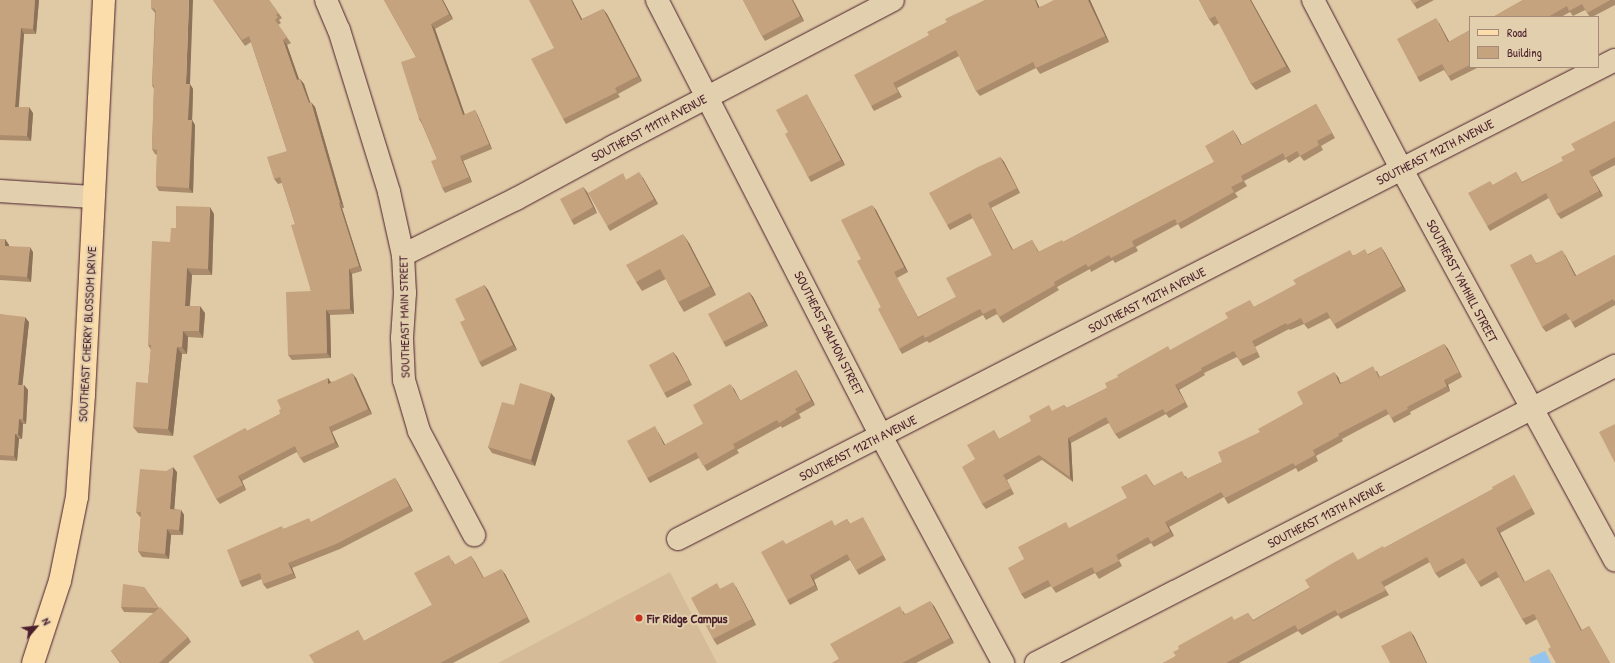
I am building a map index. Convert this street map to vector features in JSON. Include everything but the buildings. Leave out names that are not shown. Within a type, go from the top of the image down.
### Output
[{"type":"main road","name":"SOUTHEAST CHERRY BLOSSOM DRIVE","points":[[33,663],[60,581],[77,497],[83,410],[104,0]]},
{"type":"street","name":"SOUTHEAST MAIN STREET","points":[[326,0],[339,30],[389,192],[403,254],[405,293],[402,338],[404,380],[419,430],[474,535]]},
{"type":"street","name":"SOUTHEAST SALMON STREET","points":[[658,0],[881,436],[1004,663]]},
{"type":"street","name":"SOUTHEAST 111TH AVENUE","points":[[403,254],[516,199],[893,0]]},
{"type":"street","name":"SOUTHEAST YAMHILL STREET","points":[[1313,0],[1401,168],[1531,409],[1615,560]]},
{"type":"street","name":"SOUTHEAST 112TH AVENUE","points":[[678,539],[1401,168],[1615,60]]},
{"type":"street","points":[[0,191],[94,197]]},
{"type":"street","name":"SOUTHEAST 113TH AVENUE","points":[[1036,663],[1615,366]]},
{"type":"shaded area","name":"Fir Ridge Campus","points":[[670,572],[717,663],[498,663]]},
{"type":"water","points":[[1545,651],[1551,663],[1531,663],[1529,658]]},
{"type":"place","name":"Fir Ridge Campus","points":[[639,618]]}]
